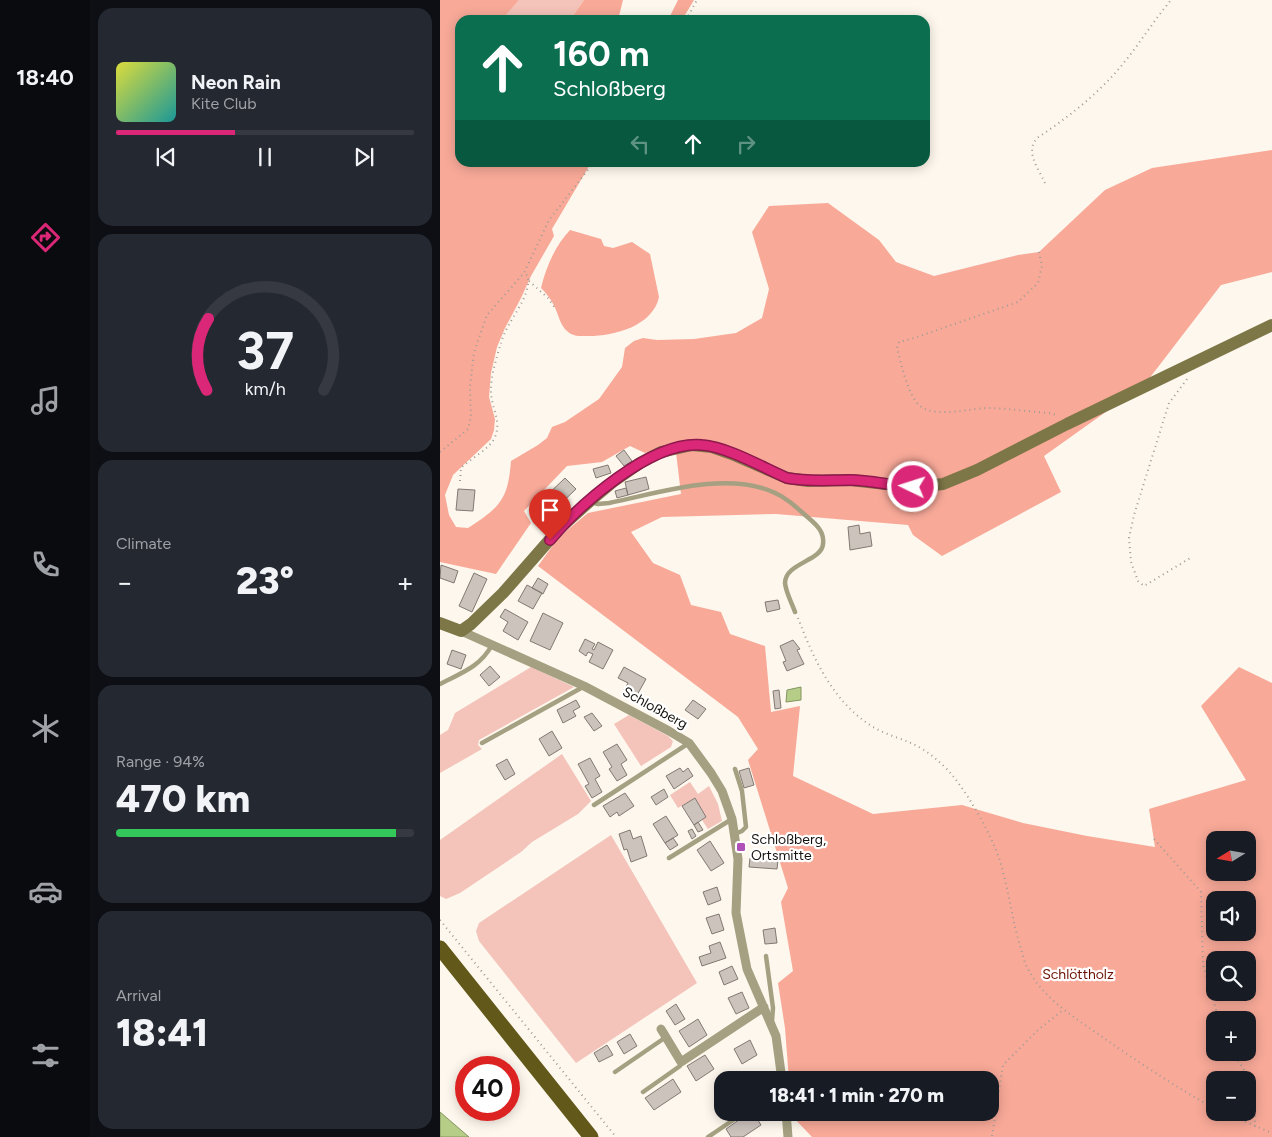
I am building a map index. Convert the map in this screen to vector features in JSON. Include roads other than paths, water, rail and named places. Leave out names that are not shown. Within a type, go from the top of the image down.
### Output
[{"type":"main road","points":[[440,948],[591,1137]]},
{"type":"street","points":[[461,631],[503,594],[560,528],[590,501],[640,463],[661,452],[681,447],[702,445],[719,449],[787,478],[797,480],[850,480],[898,486],[943,484],[958,479],[1272,325]]},
{"type":"street","name":"Schloßberg","points":[[440,623],[584,686],[669,731],[688,743],[711,773],[722,791],[732,820],[738,859],[736,913],[747,969],[776,1036],[781,1071]]},
{"type":"street","points":[[663,1033],[681,1062],[764,1007]]},
{"type":"street","points":[[787,1121],[788,1137]]},
{"type":"lane","points":[[590,501],[598,504],[713,483],[746,484],[774,492],[789,501],[817,525],[823,539],[822,549],[795,567],[788,574],[785,581],[795,612]]},
{"type":"lane","points":[[440,684],[479,663],[486,656],[492,645]]},
{"type":"lane","points":[[482,743],[584,686]]},
{"type":"lane","points":[[594,805],[688,743]]},
{"type":"lane","points":[[735,769],[742,791],[746,826],[742,831],[735,834]]},
{"type":"lane","points":[[669,858],[732,820]]},
{"type":"lane","points":[[766,956],[773,1008],[771,1025]]},
{"type":"lane","points":[[615,1072],[663,1033]]},
{"type":"lane","points":[[643,1092],[680,1066],[681,1062]]},
{"type":"lane","points":[[708,1137],[732,1121]]},
{"type":"place","name":"Schloßberg, Ortsmitte","points":[[741,847]]},
{"type":"park label","name":"Schlöttholz","points":[[1078,974]]}]
